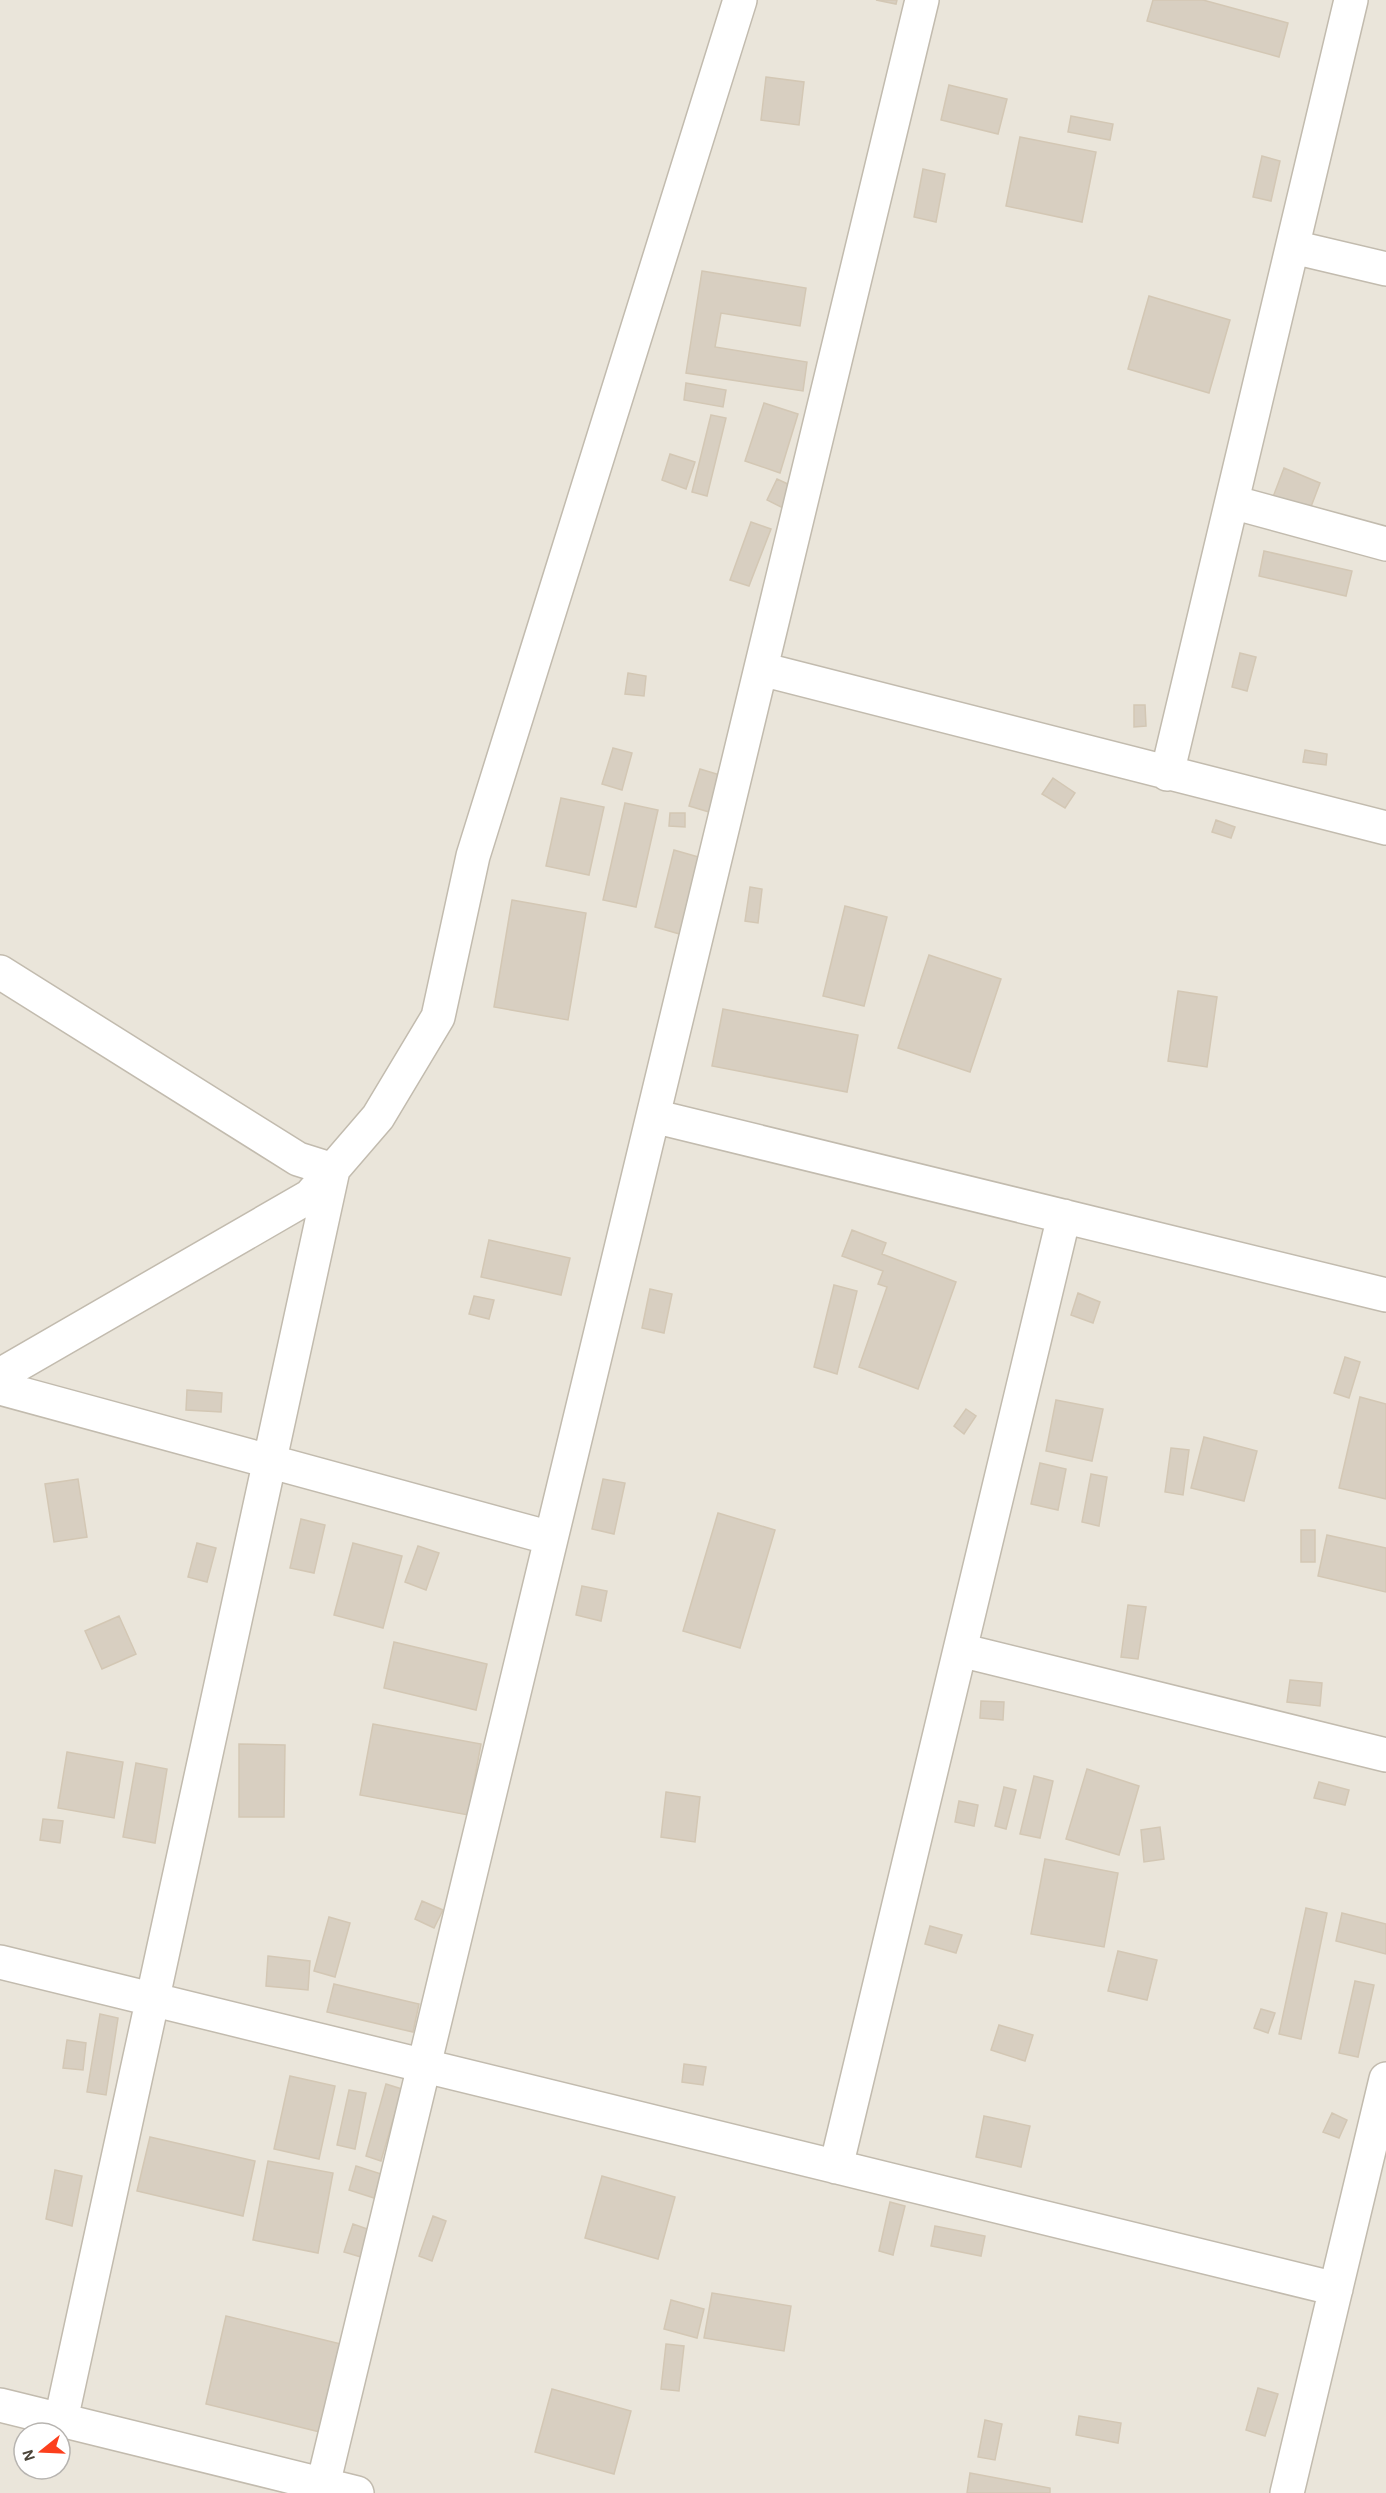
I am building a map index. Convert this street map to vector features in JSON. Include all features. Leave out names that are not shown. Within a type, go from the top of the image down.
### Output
[{"type":"street","points":[[0,1375],[310,1196],[378,1117],[438,1017],[473,856],[740,0]]},
{"type":"street","points":[[322,2489],[922,0]]},
{"type":"street","points":[[1167,774],[1351,0]]},
{"type":"street","points":[[1293,247],[1386,269]]},
{"type":"street","points":[[1232,502],[1386,544]]},
{"type":"street","points":[[761,669],[1386,828]]},
{"type":"street","points":[[0,972],[298,1159],[333,1170]]},
{"type":"street","points":[[653,1116],[1386,1295]]},
{"type":"street","points":[[61,2420],[333,1170]]},
{"type":"street","points":[[836,2167],[1064,1216]]},
{"type":"street","points":[[0,1388],[551,1538]]},
{"type":"street","points":[[960,1650],[1386,1755]]},
{"type":"street","points":[[0,1962],[1336,2289]]},
{"type":"street","points":[[1287,2493],[1386,2079]]},
{"type":"street","points":[[0,2405],[322,2489],[357,2493]]},
{"type":"shaded area","points":[[0,0],[1386,0],[1386,2493],[0,2493]]},
{"type":"building","points":[[876,0],[897,0],[896,4]]},
{"type":"building","points":[[1153,0],[1203,0],[1288,23],[1279,57],[1147,21]]},
{"type":"building","points":[[766,77],[804,82],[799,125],[761,120]]},
{"type":"building","points":[[949,85],[1007,99],[998,134],[941,120]]},
{"type":"building","points":[[1071,116],[1113,124],[1110,140],[1068,132]]},
{"type":"building","points":[[1020,137],[1096,152],[1082,222],[1006,206]]},
{"type":"building","points":[[1262,156],[1280,161],[1271,201],[1253,197]]},
{"type":"building","points":[[923,169],[945,174],[936,222],[914,217]]},
{"type":"building","points":[[702,271],[806,288],[800,326],[721,313],[715,347],[807,362],[803,391],[686,373]]},
{"type":"building","points":[[1149,296],[1230,320],[1209,393],[1128,369]]},
{"type":"building","points":[[686,383],[726,390],[723,407],[684,400]]},
{"type":"building","points":[[764,403],[798,414],[780,473],[745,461]]},
{"type":"building","points":[[711,415],[726,418],[707,496],[692,492]]},
{"type":"building","points":[[670,454],[695,462],[686,489],[662,480]]},
{"type":"building","points":[[1284,468],[1320,483],[1309,512],[1273,497]]},
{"type":"building","points":[[777,479],[792,486],[783,508],[767,500]]},
{"type":"building","points":[[751,522],[771,529],[749,586],[730,580]]},
{"type":"building","points":[[1264,551],[1352,571],[1346,596],[1259,576]]},
{"type":"building","points":[[1240,653],[1256,657],[1247,691],[1232,687]]},
{"type":"building","points":[[628,673],[646,676],[644,696],[625,694]]},
{"type":"building","points":[[1134,705],[1145,705],[1146,726],[1134,727]]},
{"type":"building","points":[[613,748],[632,753],[622,790],[602,784]]},
{"type":"building","points":[[1305,750],[1327,754],[1326,765],[1303,762]]},
{"type":"building","points":[[700,769],[720,775],[709,812],[689,806]]},
{"type":"building","points":[[1053,778],[1075,793],[1065,808],[1042,794]]},
{"type":"building","points":[[561,798],[604,807],[589,875],[546,866]]},
{"type":"building","points":[[625,803],[658,810],[636,907],[603,900]]},
{"type":"building","points":[[670,813],[685,813],[685,827],[669,826]]},
{"type":"building","points":[[1216,820],[1235,827],[1231,838],[1212,832]]},
{"type":"building","points":[[674,850],[702,858],[683,935],[655,927]]},
{"type":"building","points":[[750,887],[762,889],[758,923],[745,921]]},
{"type":"building","points":[[512,900],[586,913],[568,1020],[494,1007]]},
{"type":"building","points":[[845,906],[887,917],[864,1006],[823,996]]},
{"type":"building","points":[[929,955],[1001,979],[970,1072],[898,1048]]},
{"type":"building","points":[[1178,991],[1217,997],[1207,1067],[1168,1061]]},
{"type":"building","points":[[723,1009],[858,1035],[847,1092],[712,1066]]},
{"type":"building","points":[[852,1230],[886,1243],[882,1254],[956,1282],[918,1389],[859,1367],[887,1287],[878,1284],[883,1271],[842,1256]]},
{"type":"building","points":[[489,1240],[570,1258],[561,1295],[481,1277]]},
{"type":"building","points":[[834,1285],[857,1291],[837,1374],[814,1367]]},
{"type":"building","points":[[650,1289],[672,1294],[664,1333],[642,1328]]},
{"type":"building","points":[[1078,1293],[1100,1302],[1093,1323],[1071,1315]]},
{"type":"building","points":[[474,1296],[494,1300],[489,1319],[469,1314]]},
{"type":"building","points":[[1345,1357],[1360,1362],[1349,1398],[1334,1393]]},
{"type":"building","points":[[187,1390],[222,1393],[221,1412],[186,1410]]},
{"type":"building","points":[[1360,1397],[1386,1404],[1386,1499],[1339,1488]]},
{"type":"building","points":[[1056,1400],[1103,1409],[1092,1461],[1046,1451]]},
{"type":"building","points":[[966,1409],[976,1416],[964,1434],[954,1426]]},
{"type":"building","points":[[1204,1437],[1257,1451],[1244,1501],[1191,1488]]},
{"type":"building","points":[[1171,1448],[1189,1450],[1183,1495],[1165,1492]]},
{"type":"building","points":[[1040,1463],[1066,1469],[1058,1510],[1031,1504]]},
{"type":"building","points":[[1091,1474],[1107,1477],[1099,1526],[1082,1522]]},
{"type":"building","points":[[78,1479],[87,1537],[54,1542],[45,1484]]},
{"type":"building","points":[[603,1479],[625,1483],[614,1534],[592,1529]]},
{"type":"building","points":[[718,1513],[775,1530],[740,1648],[683,1631]]},
{"type":"building","points":[[301,1519],[325,1525],[314,1573],[290,1568]]},
{"type":"building","points":[[1301,1530],[1315,1530],[1315,1562],[1301,1562]]},
{"type":"building","points":[[1327,1535],[1386,1548],[1386,1592],[1318,1576]]},
{"type":"building","points":[[197,1543],[216,1548],[207,1582],[188,1577]]},
{"type":"building","points":[[353,1543],[402,1556],[383,1628],[334,1615]]},
{"type":"building","points":[[418,1546],[439,1553],[426,1590],[405,1582]]},
{"type":"building","points":[[582,1586],[607,1591],[601,1621],[576,1615]]},
{"type":"building","points":[[1128,1605],[1146,1607],[1138,1659],[1121,1657]]},
{"type":"building","points":[[119,1616],[136,1654],[102,1669],[85,1631]]},
{"type":"building","points":[[394,1642],[487,1664],[476,1710],[384,1688]]},
{"type":"building","points":[[1290,1680],[1322,1683],[1320,1706],[1287,1702]]},
{"type":"building","points":[[981,1701],[1004,1702],[1003,1720],[980,1718]]},
{"type":"building","points":[[373,1724],[481,1744],[468,1815],[360,1795]]},
{"type":"building","points":[[239,1744],[285,1745],[284,1817],[239,1817]]},
{"type":"building","points":[[67,1752],[123,1762],[114,1818],[58,1808]]},
{"type":"building","points":[[136,1763],[167,1769],[155,1843],[123,1837]]},
{"type":"building","points":[[1087,1769],[1139,1786],[1119,1855],[1066,1839]]},
{"type":"building","points":[[1034,1776],[1053,1781],[1040,1838],[1020,1834]]},
{"type":"building","points":[[1319,1782],[1349,1790],[1345,1805],[1314,1798]]},
{"type":"building","points":[[1004,1787],[1016,1790],[1006,1829],[995,1826]]},
{"type":"building","points":[[666,1792],[700,1797],[695,1842],[661,1837]]},
{"type":"building","points":[[959,1801],[978,1805],[974,1826],[955,1822]]},
{"type":"building","points":[[43,1819],[63,1821],[60,1843],[40,1840]]},
{"type":"building","points":[[1160,1827],[1164,1859],[1144,1862],[1141,1830]]},
{"type":"building","points":[[1045,1859],[1118,1873],[1104,1947],[1031,1934]]},
{"type":"building","points":[[422,1901],[443,1910],[434,1928],[415,1919]]},
{"type":"building","points":[[1306,1908],[1327,1913],[1301,2039],[1279,2034]]},
{"type":"building","points":[[1342,1913],[1386,1924],[1386,1954],[1336,1941]]},
{"type":"building","points":[[329,1917],[350,1923],[335,1977],[314,1971]]},
{"type":"building","points":[[930,1926],[962,1935],[956,1953],[925,1944]]},
{"type":"building","points":[[1118,1951],[1157,1960],[1147,2000],[1108,1991]]},
{"type":"building","points":[[268,1956],[310,1961],[308,1990],[266,1986]]},
{"type":"building","points":[[1355,1981],[1374,1985],[1358,2057],[1339,2053]]},
{"type":"building","points":[[334,1984],[419,2004],[413,2032],[327,2012]]},
{"type":"building","points":[[1261,2009],[1275,2013],[1268,2033],[1254,2028]]},
{"type":"building","points":[[100,2014],[118,2018],[106,2095],[87,2092]]},
{"type":"building","points":[[999,2025],[1033,2035],[1025,2061],[991,2050]]},
{"type":"building","points":[[67,2040],[86,2043],[83,2070],[63,2068]]},
{"type":"building","points":[[684,2064],[706,2067],[703,2085],[682,2082]]},
{"type":"building","points":[[290,2076],[335,2086],[319,2159],[274,2149]]},
{"type":"building","points":[[386,2084],[402,2089],[381,2161],[366,2156]]},
{"type":"building","points":[[349,2090],[366,2093],[355,2149],[337,2145]]},
{"type":"building","points":[[1332,2113],[1347,2120],[1339,2138],[1323,2132]]},
{"type":"building","points":[[984,2116],[1030,2126],[1021,2167],[976,2157]]},
{"type":"building","points":[[150,2137],[255,2161],[243,2216],[137,2191]]},
{"type":"building","points":[[268,2161],[333,2173],[318,2253],[253,2240]]},
{"type":"building","points":[[356,2166],[381,2174],[374,2198],[349,2190]]},
{"type":"building","points":[[55,2170],[82,2176],[72,2226],[46,2219]]},
{"type":"building","points":[[602,2176],[675,2197],[658,2259],[585,2238]]},
{"type":"building","points":[[890,2202],[905,2206],[893,2255],[879,2251]]},
{"type":"building","points":[[433,2216],[446,2221],[432,2261],[419,2256]]},
{"type":"building","points":[[353,2224],[370,2230],[361,2257],[344,2252]]},
{"type":"building","points":[[935,2226],[985,2236],[981,2256],[931,2246]]},
{"type":"building","points":[[712,2293],[791,2306],[784,2351],[704,2338]]},
{"type":"building","points":[[671,2300],[704,2309],[697,2338],[664,2329]]},
{"type":"building","points":[[226,2316],[345,2345],[324,2433],[206,2404]]},
{"type":"building","points":[[666,2344],[684,2346],[679,2391],[661,2389]]},
{"type":"building","points":[[1258,2388],[1278,2394],[1265,2436],[1246,2430]]},
{"type":"building","points":[[552,2389],[631,2411],[614,2474],[535,2452]]},
{"type":"building","points":[[1079,2416],[1121,2423],[1118,2443],[1076,2435]]},
{"type":"building","points":[[985,2420],[1002,2424],[995,2460],[978,2457]]},
{"type":"building","points":[[970,2473],[1050,2488],[1050,2493],[967,2493]]}]
